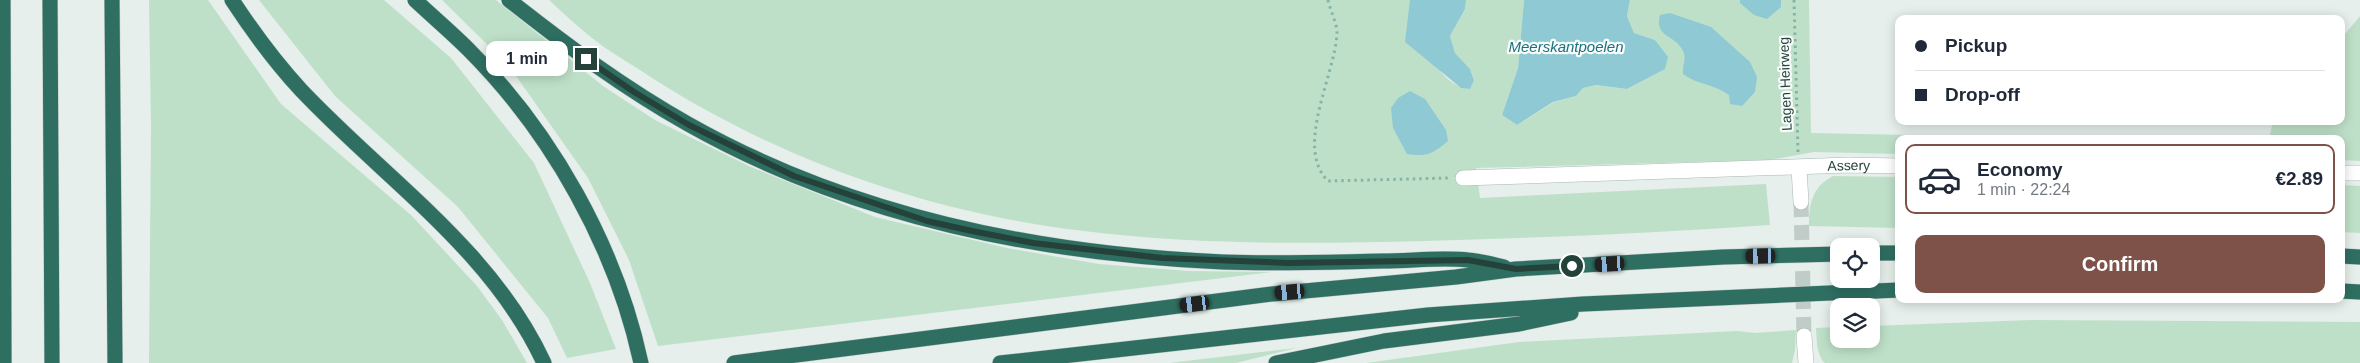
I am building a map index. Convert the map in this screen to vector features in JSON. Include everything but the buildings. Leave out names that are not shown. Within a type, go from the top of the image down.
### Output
[{"type":"highway","points":[[3,0],[4,363]]},
{"type":"highway","points":[[50,0],[52,363]]},
{"type":"highway","points":[[112,0],[115,363]]},
{"type":"highway","points":[[232,0],[272,57],[302,91],[473,257],[518,315],[544,363]]},
{"type":"highway","points":[[415,0],[468,49],[518,107],[554,157],[585,211],[613,271],[635,335],[641,363]]},
{"type":"highway","points":[[509,0],[602,70],[689,125],[794,176],[927,221],[1033,243],[1162,258],[1288,263],[1468,260],[1516,269]]},
{"type":"highway","points":[[1880,253],[1895,252]]},
{"type":"highway","points":[[734,363],[1272,294],[1456,277],[1516,269],[1722,257],[1830,254]]},
{"type":"highway","points":[[2345,256],[2360,257]]},
{"type":"highway","points":[[1000,363],[1428,315],[1614,303],[1895,290]]},
{"type":"highway","points":[[2345,292],[2360,292]]},
{"type":"highway","points":[[1276,363],[1384,341],[1519,324],[1614,303]]},
{"type":"highway","points":[[0,313],[4,330]]},
{"type":"street","name":"Assery","points":[[1462,178],[1895,166]]},
{"type":"street","points":[[1799,168],[1801,202]]},
{"type":"street","points":[[2345,173],[2360,173]]},
{"type":"street","points":[[1804,336],[1806,363]]},
{"type":"path","points":[[1328,0],[1337,32],[1315,134],[1314,147],[1320,173],[1328,181],[1462,178]]},
{"type":"path","name":"Lagen Heirweg","points":[[1794,0],[1799,168]]},
{"type":"green space","points":[[149,0],[208,0],[281,104],[411,215],[477,286],[502,320],[527,363],[149,363],[151,128]]},
{"type":"green space","points":[[259,0],[384,0],[451,58],[534,163],[590,283],[616,349],[567,358],[548,318],[458,207],[335,96]]},
{"type":"green space","points":[[442,0],[496,0],[603,86],[655,120],[751,167],[875,217],[1007,248],[1099,264],[1189,271],[1273,272],[658,346],[629,260],[588,178],[509,66]]},
{"type":"green space","points":[[549,0],[1410,0],[1410,9],[1431,58],[1448,79],[1458,86],[1470,89],[1474,79],[1470,69],[1455,53],[1450,36],[1465,9],[1466,0],[1524,0],[1518,68],[1502,115],[1517,125],[1554,102],[1576,96],[1583,88],[1596,85],[1627,89],[1665,69],[1655,40],[1634,33],[1627,16],[1630,0],[1809,0],[1811,133],[1910,135],[1895,135],[1895,154],[1814,152],[1769,160],[1476,168],[1480,198],[1766,184],[1770,225],[1597,235],[1381,242],[1211,241],[1126,236],[1026,222],[967,210],[910,195],[853,176],[797,154],[743,129],[690,101],[610,51],[575,24]]},
{"type":"green space","points":[[2360,16],[2360,161],[2345,160],[2345,135],[2270,135],[2272,125],[2345,125],[2345,34]]},
{"type":"green space","points":[[1833,176],[1895,177],[1895,228],[1809,226],[1813,197],[1820,185]]},
{"type":"green space","points":[[2345,185],[2360,186],[2360,233],[2345,232]]},
{"type":"green space","points":[[2031,320],[2360,322],[2360,363],[1825,363],[1822,360],[1818,351],[1816,328],[1830,327],[1830,348],[1880,348],[1880,326]]},
{"type":"green space","points":[[1796,330],[1792,363],[1366,363],[1519,342],[1737,331],[1755,333]]},
{"type":"green space","points":[[1296,348],[1236,363],[1169,363]]},
{"type":"water","name":"Meerskantpoelen","points":[[1410,0],[1466,0],[1465,9],[1450,36],[1455,53],[1470,69],[1474,80],[1470,89],[1461,88],[1405,42]]},
{"type":"water","name":"Meerskantpoelen","points":[[1524,0],[1630,0],[1627,16],[1634,33],[1655,40],[1668,57],[1665,69],[1627,89],[1596,85],[1583,88],[1576,96],[1553,102],[1517,125],[1502,115],[1518,68]]},
{"type":"water","points":[[1740,0],[1781,0],[1781,7],[1767,19],[1754,15],[1740,3]]},
{"type":"water","points":[[1670,13],[1711,27],[1750,62],[1757,77],[1755,92],[1742,106],[1730,104],[1729,95],[1724,91],[1688,78],[1683,74],[1685,57],[1683,51],[1660,28],[1660,15]]},
{"type":"water","points":[[1410,91],[1425,99],[1446,130],[1448,141],[1429,154],[1407,154],[1393,128],[1391,108],[1398,98]]},
{"type":"tunnel","points":[[1801,202],[1804,336]]},
{"type":"route","points":[[586,59],[634,92],[689,125],[747,155],[794,176],[927,221],[972,231],[1033,243],[1089,251],[1224,262],[1288,263],[1468,260],[1516,269],[1572,266]]}]
